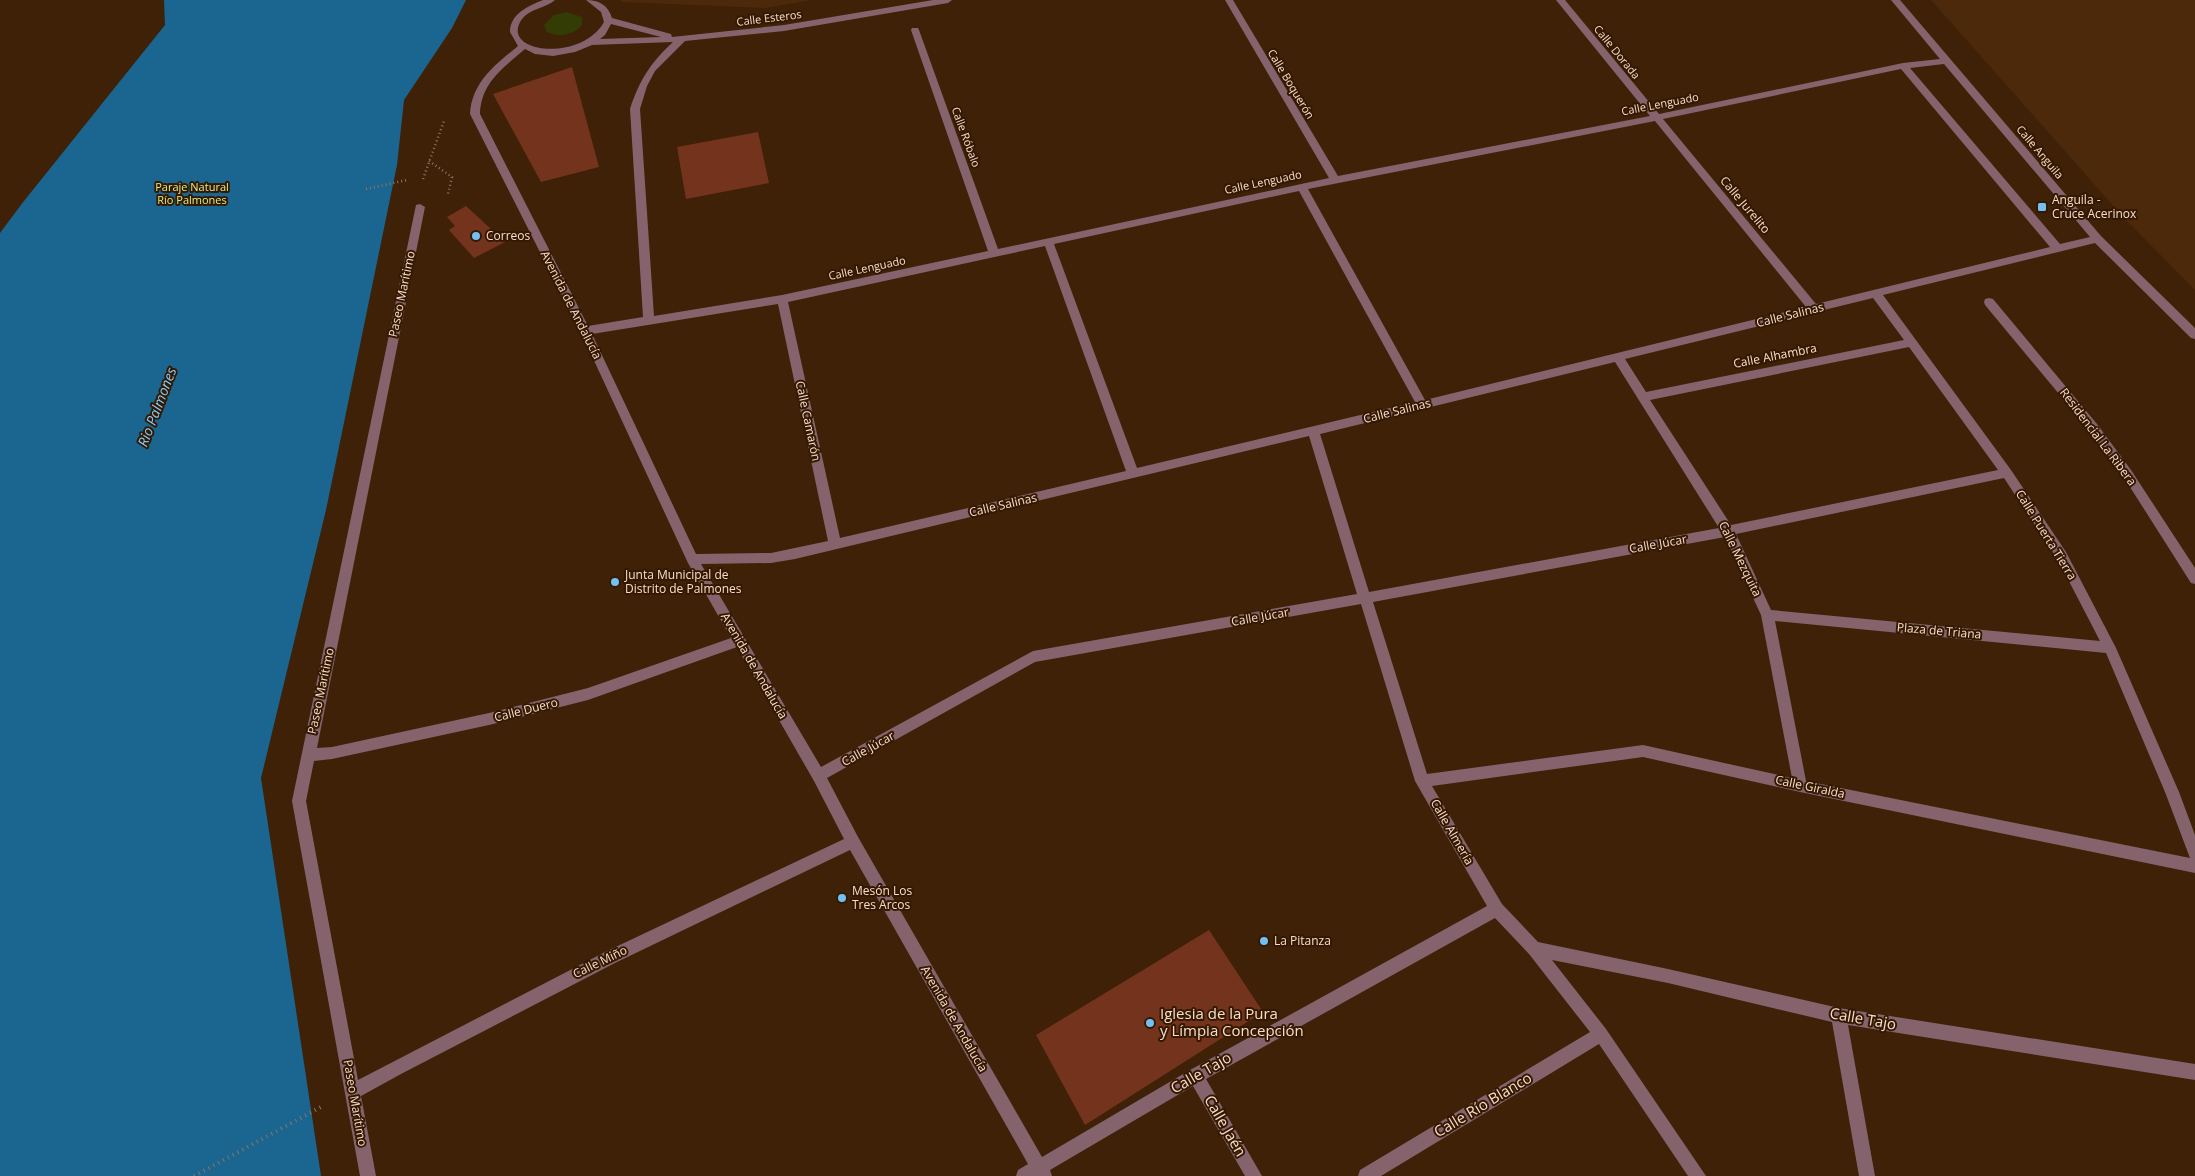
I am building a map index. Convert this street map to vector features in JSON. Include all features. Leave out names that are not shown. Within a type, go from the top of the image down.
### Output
[{"type":"street","points":[[551,0],[536,3],[520,17],[515,25],[514,32],[517,40],[523,46],[538,51],[557,53],[592,42],[603,32],[608,20],[605,10],[590,0]]},
{"type":"street","name":"Calle Esteros","points":[[592,42],[682,39],[784,28],[948,0]]},
{"type":"street","name":"Calle Boquerón","points":[[1229,0],[1335,180]]},
{"type":"street","name":"Calle Dorada","points":[[1560,0],[1656,118]]},
{"type":"street","name":"Calle Anguila","points":[[1895,0],[2097,239],[2195,335]]},
{"type":"street","points":[[608,20],[682,39]]},
{"type":"street","name":"Calle Róbalo","points":[[915,30],[994,253]]},
{"type":"street","points":[[649,320],[635,109],[641,85],[656,62],[682,39]]},
{"type":"street","name":"Avenida de Andalucía","points":[[523,46],[481,87],[475,101],[476,114],[584,331],[692,559],[738,641],[819,776],[853,842],[1041,1172]]},
{"type":"street","name":"Calle Lenguado","points":[[584,331],[782,299],[1335,180],[1656,118],[1903,66],[1948,61]]},
{"type":"street","points":[[1903,66],[2058,249]]},
{"type":"street","name":"Calle Jurelito","points":[[1656,118],[1814,309]]},
{"type":"street","points":[[1302,187],[1422,405]]},
{"type":"street","name":"Paseo Marítimo","points":[[368,1176],[325,952],[299,801],[420,207]]},
{"type":"street","name":"Calle Salinas","points":[[692,559],[771,558],[835,544],[1618,358],[1878,295],[2097,239]]},
{"type":"street","points":[[1048,242],[1132,474]]},
{"type":"street","name":"Calle Puerta Tierra","points":[[1878,295],[2007,473],[2062,556],[2110,648],[2172,792],[2195,854]]},
{"type":"street","name":"Calle Camarón","points":[[782,299],[835,544]]},
{"type":"street","name":"Residencial La Ribera","points":[[1989,302],[2093,427],[2127,473],[2195,579]]},
{"type":"street","name":"Calle Alhambra","points":[[1642,397],[1912,342]]},
{"type":"street","name":"Calle Mezquita","points":[[1618,358],[1728,531],[1767,615],[1800,786]]},
{"type":"street","name":"Calle Almería","points":[[1313,431],[1422,780],[1497,909],[1534,949],[1601,1034],[1698,1176]]},
{"type":"street","points":[[1728,531],[2007,473]]},
{"type":"street","name":"Calle Júcar","points":[[819,776],[1033,657],[1728,531]]},
{"type":"street","name":"Plaza de Triana","points":[[1767,615],[2110,648]]},
{"type":"street","name":"Calle Duero","points":[[308,755],[332,753],[489,719],[588,694],[738,641]]},
{"type":"street","name":"Calle Giralda","points":[[1422,780],[1644,751],[1800,786],[2195,866]]},
{"type":"street","name":"Calle Miño","points":[[353,1092],[380,1074],[464,1034],[538,993],[747,890],[853,842]]},
{"type":"street","name":"Calle Tajo","points":[[1024,1176],[1041,1172],[1196,1076],[1497,909]]},
{"type":"street","name":"Calle Tajo","points":[[1534,949],[1668,976],[1839,1016],[2195,1072]]},
{"type":"street","points":[[1839,1016],[1867,1176]]},
{"type":"street","name":"Calle Río Blanco","points":[[1366,1176],[1601,1034]]},
{"type":"street","name":"Calle Jaén","points":[[1196,1076],[1254,1176]]},
{"type":"path","points":[[429,161],[452,178],[448,197]]},
{"type":"path","points":[[417,178],[423,177]]},
{"type":"path","points":[[366,188],[412,179]]},
{"type":"path","points":[[194,1176],[321,1107],[353,1092]]},
{"type":"shaded area","points":[[620,0],[812,0],[766,8],[622,2]]},
{"type":"shaded area","points":[[1931,0],[2195,0],[2195,290],[2125,219]]},
{"type":"green space","points":[[567,12],[582,17],[582,25],[571,33],[561,35],[547,32],[544,25],[554,15]]},
{"type":"water","name":"Paraje Natural Río Palmones","points":[[164,0],[466,0],[452,28],[404,100],[397,165],[326,510],[261,778],[321,1176],[0,1176],[0,233],[165,25]]},
{"type":"building","points":[[572,67],[599,167],[541,182],[493,94]]},
{"type":"building","points":[[758,132],[769,183],[686,199],[677,147]]},
{"type":"building","name":"Correos","points":[[466,206],[505,242],[474,258],[449,230],[455,226],[447,217]]},
{"type":"building","name":"Iglesia de la Pura y Límpia Concepción","points":[[1209,930],[1263,1012],[1085,1125],[1036,1035]]},
{"type":"place","name":"Anguila - Cruce Acerinox","points":[[2042,207]]},
{"type":"place","name":"Correos","points":[[476,236]]},
{"type":"place","name":"Junta Municipal de Distrito de Palmones","points":[[615,582]]},
{"type":"place","name":"Mesón Los Tres Arcos","points":[[842,898]]},
{"type":"place","name":"La Pitanza","points":[[1264,941]]},
{"type":"place","name":"Iglesia de la Pura y Límpia Concepción","points":[[1150,1023]]},
{"type":"water label","name":"Rio Palmones","points":[[157,407]]}]
